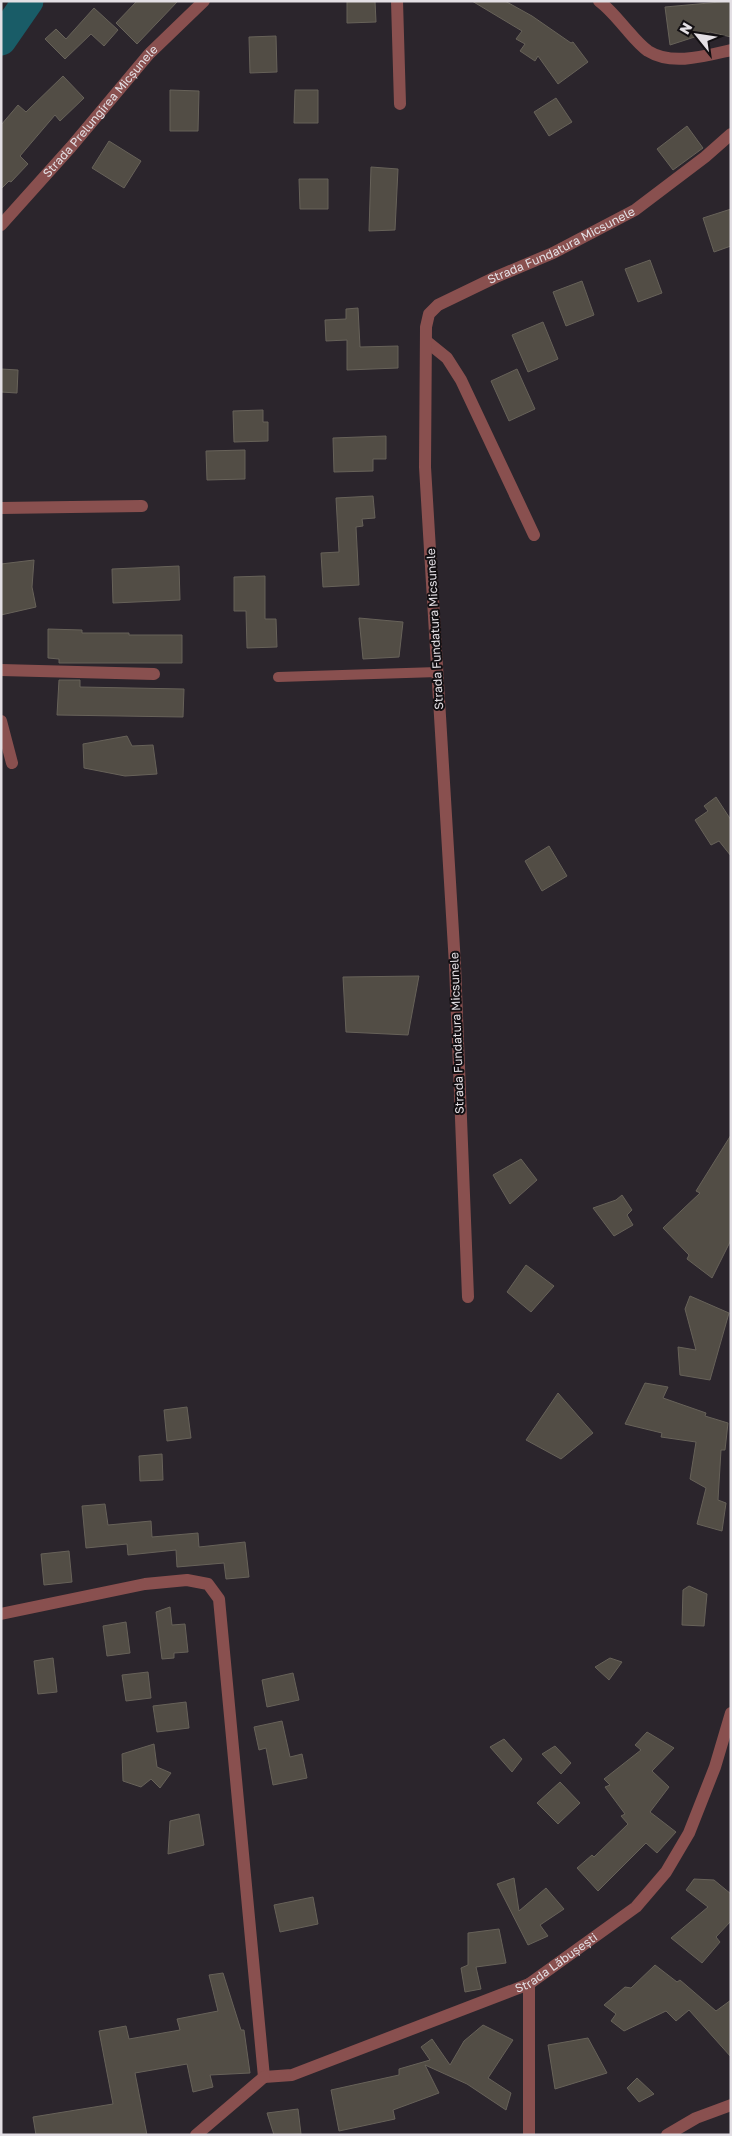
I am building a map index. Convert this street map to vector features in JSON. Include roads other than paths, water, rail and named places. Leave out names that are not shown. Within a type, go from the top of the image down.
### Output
[{"type":"street","name":"Strada Prelungirea Micșunele","points":[[1,226],[71,147],[149,54],[204,1]]},
{"type":"street","points":[[397,1],[400,104]]},
{"type":"street","points":[[599,1],[612,10],[627,30],[646,50],[664,58],[681,58],[731,50]]},
{"type":"street","name":"Strada Fundatura Micsunele","points":[[468,1297],[455,965],[425,467],[426,327],[429,314],[438,305],[496,277],[553,253],[634,210],[705,157],[731,134]]},
{"type":"street","points":[[426,341],[447,358],[461,380],[534,535]]},
{"type":"street","points":[[1,508],[142,506]]},
{"type":"street","points":[[1,670],[154,674]]},
{"type":"street","points":[[1,722],[12,763]]},
{"type":"street","points":[[1,1614],[145,1584],[187,1580],[208,1584],[219,1599],[264,2077],[196,2135]]},
{"type":"street","name":"Strada Lăbușești","points":[[264,2077],[292,2075],[529,1984],[636,1907],[666,1872],[688,1833],[715,1767],[731,1713]]},
{"type":"street","points":[[529,1984],[529,2135]]},
{"type":"street","points":[[667,2135],[696,2118],[731,2105]]},
{"type":"lane","points":[[278,677],[438,672]]},
{"type":"waterway","points":[[1,40],[28,1]]}]
